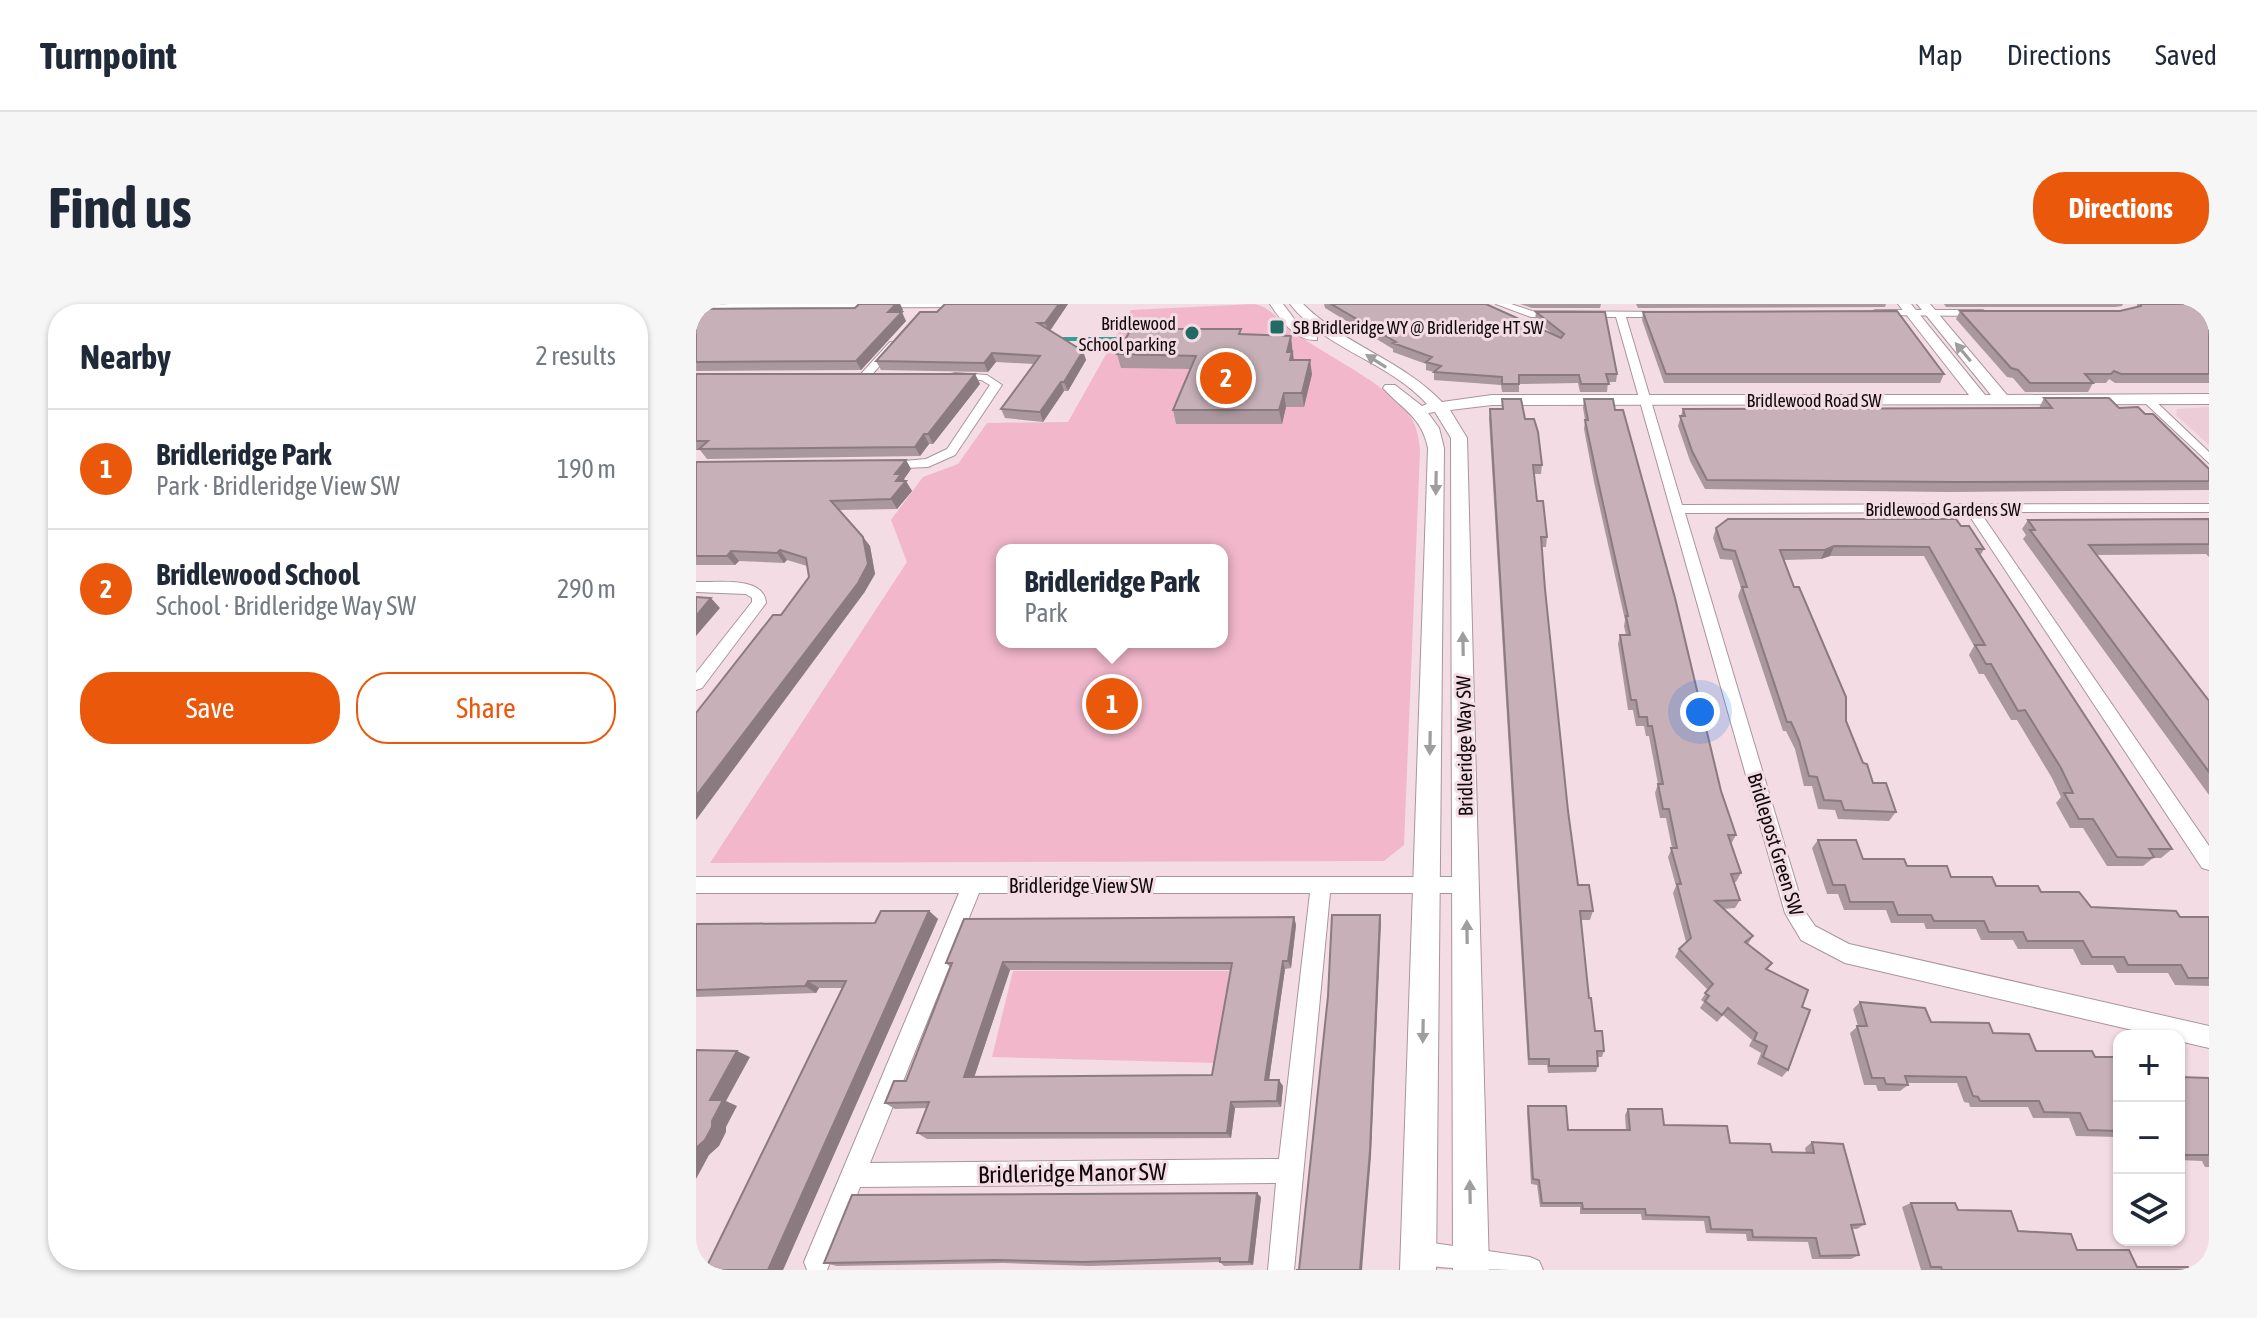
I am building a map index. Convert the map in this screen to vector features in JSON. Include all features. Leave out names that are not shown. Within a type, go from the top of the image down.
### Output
[{"type":"street","points":[[696,305],[928,307],[976,304]]},
{"type":"street","name":"Bridleridge Way SW","points":[[1276,304],[1296,327],[1404,397],[1430,408],[1455,427],[1461,448],[1471,1266]]},
{"type":"street","name":"Bridleridge Way SW","points":[[1296,304],[1312,321],[1416,386],[1430,408],[1429,424],[1436,448],[1418,1262]]},
{"type":"street","points":[[1501,304],[1526,313],[1682,314]]},
{"type":"street","points":[[1917,309],[1980,399]]},
{"type":"street","points":[[1917,309],[2003,399]]},
{"type":"street","points":[[1866,313],[1917,309],[1992,313]]},
{"type":"street","name":"Bridlepost Green SW","points":[[1620,314],[1795,913],[1808,933],[1845,953],[2209,1037]]},
{"type":"street","points":[[864,377],[904,333]]},
{"type":"street","points":[[879,466],[918,465],[948,455],[996,390],[994,381],[983,377],[935,376]]},
{"type":"street","points":[[849,377],[878,377]]},
{"type":"street","points":[[2147,399],[2209,459]]},
{"type":"street","name":"Bridlewood Road SW","points":[[1430,408],[1492,400],[2209,399]]},
{"type":"street","name":"Bridlewood Gardens SW","points":[[1677,509],[2209,508]]},
{"type":"street","points":[[1971,509],[2209,862]]},
{"type":"street","points":[[696,587],[750,589],[759,597],[759,603],[696,684]]},
{"type":"street","points":[[1434,589],[1463,589]]},
{"type":"street","points":[[1281,1270],[1321,884]]},
{"type":"street","name":"Bridleridge View SW","points":[[696,885],[1466,885]]},
{"type":"street","points":[[817,1262],[971,885]]},
{"type":"street","name":"Bridleridge Manor SW","points":[[854,1175],[1290,1171]]},
{"type":"street","points":[[1418,1262],[1530,1270]]},
{"type":"shaded area","points":[[1254,304],[1269,310],[1303,338],[1365,377],[1406,411],[1418,435],[1420,451],[1404,845],[1384,861],[710,863],[907,562],[891,520],[923,477],[958,464],[987,423],[1068,422],[1131,310]]},
{"type":"shaded area","points":[[2209,407],[2209,445],[2176,415],[2177,409]]},
{"type":"shaded area","points":[[1013,971],[1236,971],[1217,1063],[992,1057]]},
{"type":"building","points":[[859,304],[896,304],[888,312],[902,312],[856,361],[696,362],[696,309],[855,308]]},
{"type":"building","points":[[945,304],[1059,304],[1045,323],[1038,323],[1083,351],[1040,412],[1001,409],[1040,356],[992,353],[984,363],[876,361],[920,312],[937,312]]},
{"type":"building","points":[[1331,304],[1486,304],[1561,338],[1564,334],[1536,312],[1605,312],[1617,374],[1606,374],[1609,384],[1581,384],[1579,375],[1519,375],[1519,384],[1502,384],[1502,377],[1434,372],[1441,366],[1426,362],[1432,357],[1393,343],[1396,342]]},
{"type":"building","points":[[2141,304],[2209,304],[2209,374],[2121,374],[2114,371],[2111,374],[2085,374],[2093,383],[2030,383],[2018,370],[2011,368],[1960,311],[2120,311]]},
{"type":"building","points":[[1897,311],[1944,374],[1666,374],[1643,312]]},
{"type":"building","points":[[1131,329],[1241,329],[1239,334],[1291,336],[1287,352],[1292,352],[1290,360],[1310,360],[1302,393],[1284,393],[1279,410],[1173,410],[1196,356],[1117,354]]},
{"type":"building","points":[[696,374],[975,374],[915,447],[699,449],[708,441],[696,441]]},
{"type":"building","points":[[2044,398],[2109,398],[2119,408],[2138,407],[2145,414],[2153,414],[2209,469],[2209,481],[1707,480],[1692,451],[1680,416],[1685,416],[1683,409],[2052,408]]},
{"type":"building","points":[[1502,399],[1521,399],[1525,419],[1534,419],[1538,432],[1542,465],[1533,465],[1537,501],[1543,501],[1547,537],[1541,537],[1568,811],[1578,885],[1589,885],[1593,911],[1580,911],[1595,1031],[1602,1031],[1604,1051],[1597,1051],[1598,1066],[1549,1066],[1549,1059],[1529,1059],[1490,409],[1503,409]]},
{"type":"building","points":[[1584,399],[1613,399],[1615,410],[1623,410],[1675,598],[1721,791],[1736,835],[1728,835],[1741,873],[1731,874],[1740,900],[1715,901],[1753,936],[1745,942],[1772,963],[1766,969],[1808,990],[1802,1007],[1810,1010],[1788,1070],[1763,1057],[1767,1046],[1754,1040],[1757,1033],[1728,1008],[1722,1015],[1705,1001],[1709,996],[1705,993],[1713,984],[1679,949],[1691,938],[1671,848],[1677,848],[1669,809],[1663,809],[1658,784],[1663,784],[1652,726],[1648,726],[1647,717],[1639,717],[1636,700],[1631,700],[1620,635],[1630,635],[1628,616],[1585,420],[1588,420]]},
{"type":"building","points":[[906,460],[895,474],[901,474],[896,481],[906,481],[891,499],[831,501],[863,537],[868,564],[858,583],[696,796],[696,713],[773,615],[781,615],[809,577],[806,558],[780,550],[777,553],[731,551],[727,556],[696,556],[696,462]]},
{"type":"building","points":[[1728,519],[1956,519],[1961,526],[1969,526],[1984,549],[1976,549],[2172,849],[2149,849],[2154,857],[2150,858],[2117,857],[2093,819],[2079,819],[2064,793],[2073,793],[2061,768],[2025,710],[2018,711],[1991,664],[1986,664],[1975,645],[1985,645],[1929,547],[1834,546],[1825,550],[1780,550],[1846,697],[1846,721],[1863,763],[1867,764],[1873,783],[1886,783],[1896,812],[1844,810],[1841,801],[1824,800],[1817,777],[1809,776],[1791,722],[1787,722],[1742,587],[1747,587],[1735,551],[1723,549],[1716,528]]},
{"type":"building","points":[[2209,519],[2209,544],[2089,545],[2209,701],[2209,772],[2030,530],[2035,530],[2028,520]]},
{"type":"building","points":[[696,597],[711,598],[696,616]]},
{"type":"building","points":[[1818,840],[1856,840],[1863,859],[1904,859],[1907,866],[1947,866],[1951,877],[1992,877],[1996,886],[2038,886],[2041,892],[2079,892],[2091,907],[2176,911],[2180,917],[2209,917],[2209,978],[2188,978],[2181,965],[2128,965],[2124,957],[2092,957],[2083,941],[2027,941],[2023,932],[1989,932],[1984,921],[1934,921],[1931,915],[1898,915],[1893,902],[1850,902],[1845,885],[1833,885]]},
{"type":"building","points":[[881,911],[929,911],[768,1270],[705,1270],[846,981],[808,981],[805,986],[696,990],[696,924],[875,923]]},
{"type":"building","points":[[1332,915],[1380,915],[1370,1151],[1360,1270],[1299,1270],[1328,996]]},
{"type":"building","points":[[1294,917],[1288,961],[1283,961],[1265,1080],[1279,1080],[1277,1101],[1231,1102],[1227,1133],[917,1133],[929,1102],[885,1103],[894,1081],[906,1081],[952,963],[946,963],[964,919]],"holes":[[[1003,962],[1232,963],[1212,1075],[964,1077]]]},
{"type":"building","points":[[1860,1002],[1925,1008],[1931,1022],[1989,1023],[1993,1033],[2029,1034],[2036,1051],[2092,1051],[2095,1057],[2113,1057],[2113,1131],[2088,1130],[2080,1113],[2044,1112],[2039,1101],[1980,1101],[1973,1096],[1966,1077],[1905,1076],[1908,1085],[1886,1084],[1884,1078],[1872,1078],[1857,1026],[1867,1026]]},
{"type":"building","points":[[696,1050],[737,1051],[710,1100],[723,1100],[712,1127],[696,1148]]},
{"type":"building","points":[[2185,1077],[2209,1078],[2209,1155],[2185,1155]]},
{"type":"building","points":[[1528,1106],[1566,1106],[1568,1130],[1630,1130],[1628,1109],[1662,1109],[1664,1125],[1727,1126],[1730,1143],[1770,1144],[1772,1152],[1814,1153],[1812,1142],[1843,1144],[1865,1224],[1851,1225],[1859,1255],[1820,1256],[1816,1238],[1753,1237],[1752,1230],[1711,1229],[1709,1217],[1646,1215],[1645,1209],[1583,1209],[1582,1203],[1542,1203],[1539,1180],[1533,1179]]},
{"type":"building","points":[[1257,1193],[1249,1262],[1220,1262],[1220,1258],[824,1263],[852,1195]]},
{"type":"building","points":[[1911,1203],[1955,1203],[1958,1210],[2011,1211],[2018,1231],[2071,1234],[2077,1250],[2129,1250],[2137,1267],[2188,1267],[2189,1270],[1942,1270],[1941,1267],[1931,1267]]},
{"type":"waterway","points":[[1057,339],[1115,339]]},
{"type":"place","name":"SB Bridleridge WY @ Bridleridge HT SW","points":[[1277,327]]},
{"type":"place","name":"Bridlewood School parking","points":[[1192,333]]},
{"type":"place","name":"Bridlewood School","points":[[1226,378]]},
{"type":"place","name":"Bridleridge Park","points":[[1112,704]]}]
